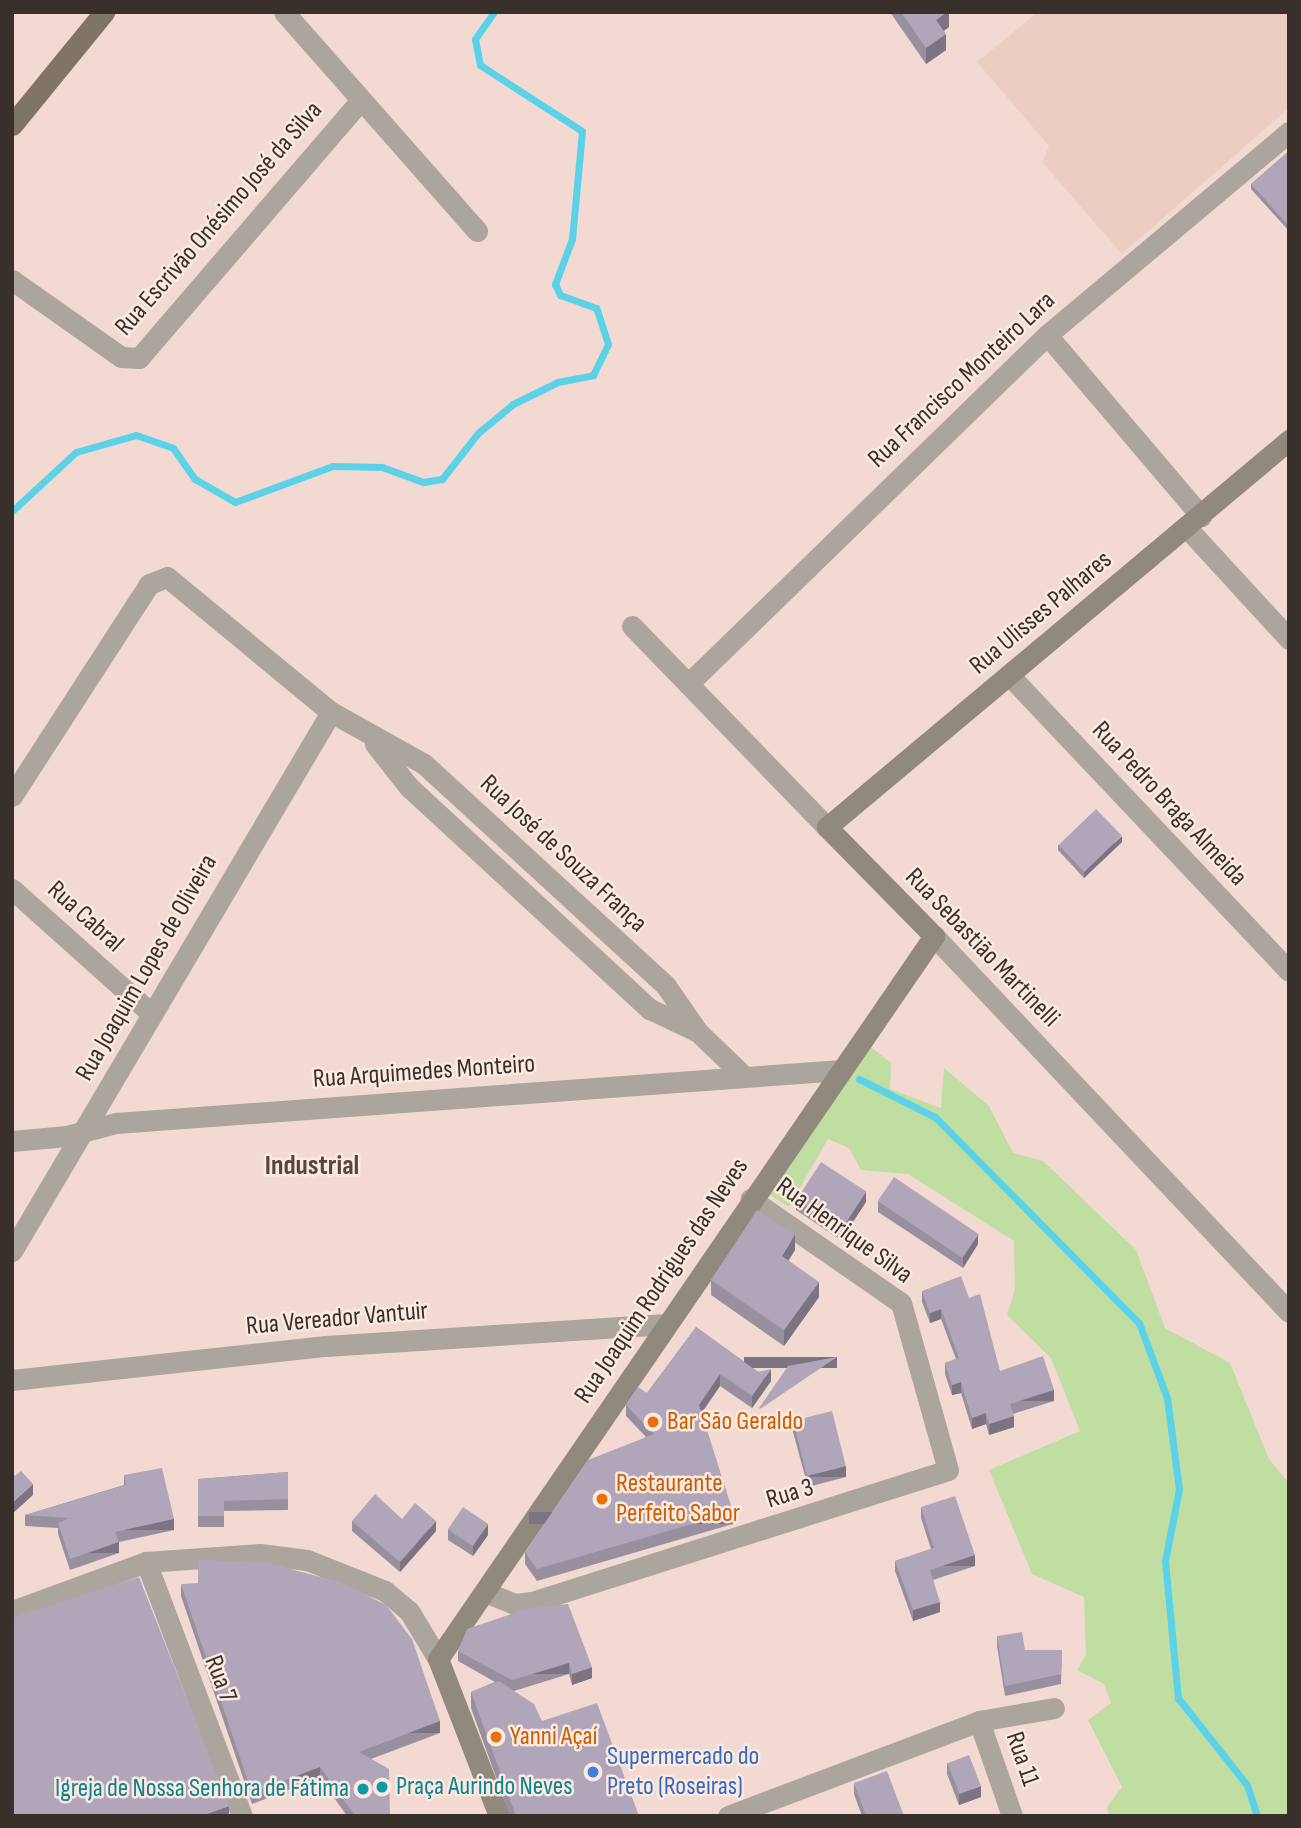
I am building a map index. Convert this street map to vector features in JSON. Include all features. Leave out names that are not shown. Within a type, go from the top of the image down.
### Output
[{"type":"main road","points":[[12,125],[104,12]]},
{"type":"street","points":[[284,12],[359,101],[477,231]]},
{"type":"street","name":"Rua Escrivão Onésimo José da Silva","points":[[12,280],[121,357],[139,358],[359,101]]},
{"type":"street","name":"Rua Francisco Monteiro Lara","points":[[688,684],[1047,335],[1289,132]]},
{"type":"street","points":[[1047,335],[1289,639]]},
{"type":"street","name":"Rua Ulisses Palhares","points":[[827,827],[1289,440]]},
{"type":"street","name":"Rua José de Souza França","points":[[12,796],[149,584],[160,576],[174,580],[331,712],[371,739],[409,786],[650,1009],[698,1032],[745,1077]]},
{"type":"street","name":"Rua Sebastião Martinelli","points":[[632,626],[934,936],[1289,1312]]},
{"type":"street","name":"Rua Pedro Braga Almeida","points":[[1009,675],[1289,971]]},
{"type":"street","name":"Rua Joaquim Lopes de Oliveira","points":[[12,1251],[331,712]]},
{"type":"street","name":"Rua Cabral","points":[[12,889],[152,1014]]},
{"type":"street","name":"Rua Joaquim Rodrigues das Neves","points":[[438,1659],[751,1199],[934,936]]},
{"type":"street","name":"Rua Arquimedes Monteiro","points":[[12,1141],[84,1132],[117,1123],[841,1070]]},
{"type":"street","name":"Rua Henrique Silva","points":[[751,1199],[901,1303],[948,1470]]},
{"type":"street","name":"Rua Vereador Vantuir","points":[[12,1380],[326,1346],[666,1324]]},
{"type":"street","name":"Rua 3","points":[[485,1592],[532,1602],[948,1470]]},
{"type":"street","points":[[12,1611],[146,1562],[260,1554],[348,1573],[409,1611],[438,1659],[499,1816]]},
{"type":"street","name":"Rua 7","points":[[146,1562],[242,1816]]},
{"type":"street","points":[[728,1816],[979,1721],[1054,1708]]},
{"type":"street","name":"Rua 11","points":[[979,1721],[1012,1816]]},
{"type":"shaded area","points":[[1038,12],[1289,12],[1289,108],[1122,254],[1042,162],[1049,146],[977,62]]},
{"type":"green space","points":[[867,1044],[891,1063],[890,1089],[941,1108],[944,1068],[989,1106],[1013,1153],[1043,1161],[1136,1250],[1165,1328],[1230,1363],[1269,1459],[1289,1483],[1289,1816],[1109,1816],[1107,1807],[1122,1787],[1088,1720],[1111,1703],[1104,1684],[1077,1670],[1086,1655],[1084,1597],[1032,1574],[989,1470],[1080,1431],[1051,1358],[1007,1315],[1015,1290],[1014,1241],[908,1174],[861,1170],[849,1148],[828,1139],[789,1207],[766,1193]]},
{"type":"building","points":[[901,12],[947,12],[936,20],[946,34],[926,48]]},
{"type":"building","points":[[1289,151],[1289,226],[1251,184]]},
{"type":"building","points":[[1096,809],[1122,836],[1084,872],[1059,845]]},
{"type":"building","points":[[821,1162],[866,1191],[842,1229],[796,1200]]},
{"type":"building","points":[[894,1177],[979,1234],[962,1258],[878,1201]]},
{"type":"building","points":[[757,1210],[795,1234],[782,1256],[819,1282],[784,1330],[711,1280]]},
{"type":"building","points":[[961,1276],[969,1298],[980,1294],[1000,1371],[1043,1356],[1054,1390],[1010,1404],[1014,1416],[989,1424],[986,1413],[972,1418],[961,1382],[952,1385],[945,1363],[959,1358],[941,1309],[930,1313],[922,1291]]},
{"type":"building","points":[[696,1327],[758,1372],[771,1369],[752,1396],[720,1374],[699,1405],[733,1512],[537,1569],[525,1552],[588,1460],[654,1434],[626,1405],[638,1387],[647,1393]]},
{"type":"building","points":[[837,1357],[760,1409],[759,1408],[788,1366]]},
{"type":"building","points":[[832,1411],[846,1466],[807,1476],[793,1421]]},
{"type":"building","points":[[162,1468],[174,1519],[115,1532],[119,1542],[70,1559],[58,1523],[69,1518],[25,1515],[126,1485],[124,1475]]},
{"type":"building","points":[[21,1471],[33,1484],[12,1503],[12,1472],[15,1476]]},
{"type":"building","points":[[288,1472],[288,1499],[224,1501],[224,1516],[198,1516],[198,1479]]},
{"type":"building","points":[[375,1494],[402,1519],[415,1503],[436,1521],[400,1562],[352,1521]]},
{"type":"building","points":[[955,1496],[975,1555],[930,1570],[940,1602],[913,1610],[895,1561],[934,1548],[921,1507]]},
{"type":"building","points":[[463,1507],[488,1524],[473,1546],[448,1529]]},
{"type":"building","points":[[198,1560],[265,1562],[342,1583],[386,1605],[412,1639],[440,1721],[359,1752],[389,1769],[390,1816],[355,1816],[320,1767],[252,1793],[181,1584],[198,1583]]},
{"type":"building","points":[[139,1577],[229,1806],[200,1816],[14,1816],[12,1618]]},
{"type":"building","points":[[568,1604],[592,1667],[572,1674],[569,1663],[512,1680],[458,1651],[467,1629],[526,1609]]},
{"type":"building","points":[[1022,1632],[1025,1650],[1062,1650],[1061,1674],[1005,1686],[997,1636]]},
{"type":"building","points":[[499,1681],[534,1704],[542,1721],[597,1703],[639,1816],[516,1816],[471,1692]]},
{"type":"building","points":[[969,1755],[981,1786],[959,1794],[948,1763]]},
{"type":"building","points":[[887,1771],[904,1816],[866,1816],[854,1783]]},
{"type":"waterway","points":[[12,511],[76,452],[136,435],[173,448],[195,479],[235,502],[333,466],[382,467],[423,482],[442,479],[478,433],[513,404],[558,382],[593,375],[608,344],[596,308],[560,295],[555,284],[572,239],[582,131],[480,65],[475,39],[494,12]]},
{"type":"waterway","points":[[859,1079],[935,1117],[1139,1323],[1167,1398],[1179,1489],[1165,1561],[1178,1698],[1247,1785],[1257,1816]]},
{"type":"place","name":"Bar São Geraldo","points":[[653,1422]]},
{"type":"place","name":"Restaurante Perfeito Sabor","points":[[602,1499]]},
{"type":"place","name":"Yanni Açaí","points":[[496,1737]]},
{"type":"place","name":"Supermercado do Preto (Roseiras)","points":[[593,1772]]},
{"type":"place","name":"Praça Aurindo Neves","points":[[382,1787]]},
{"type":"place","name":"Igreja de Nossa Senhora de Fátima","points":[[363,1789]]},
{"type":"district","name":"Industrial","points":[[312,1166]]}]
